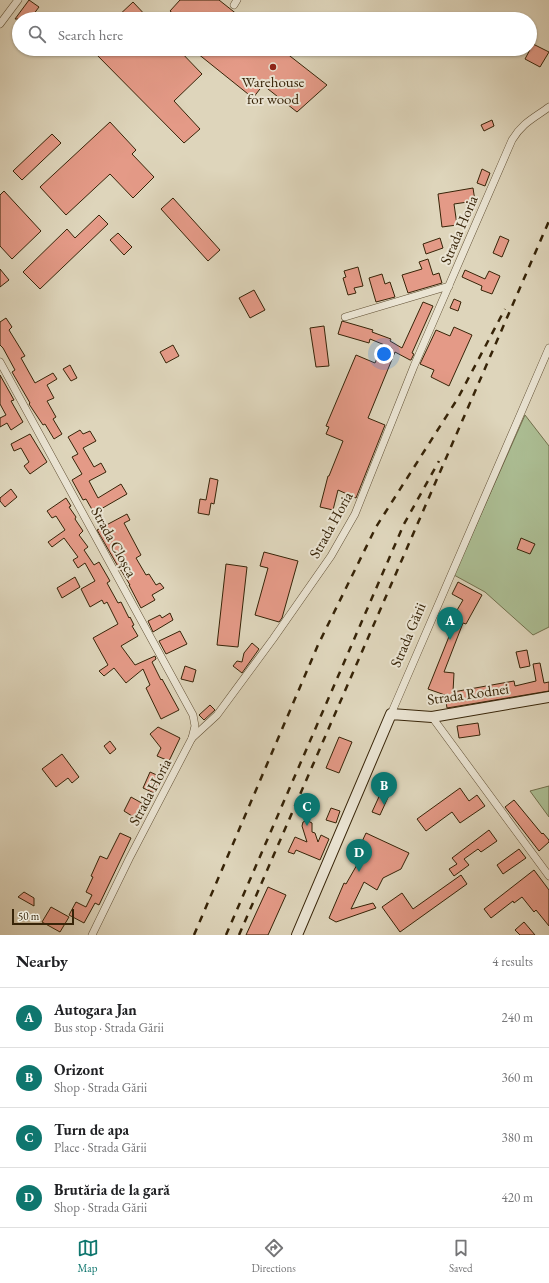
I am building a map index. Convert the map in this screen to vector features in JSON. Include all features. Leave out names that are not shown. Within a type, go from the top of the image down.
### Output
[{"type":"street","points":[[0,24],[18,0]]},
{"type":"street","name":"Strada Horia","points":[[92,935],[129,859],[192,738],[217,715],[273,639],[331,556],[348,527],[355,514],[414,366],[512,140],[524,124],[549,107]]},
{"type":"street","points":[[345,317],[449,286]]},
{"type":"street","name":"Strada Gării","points":[[297,935],[549,348]]},
{"type":"street","name":"Strada Cloșca","points":[[0,362],[193,715],[195,726],[192,738]]},
{"type":"street","name":"Strada Rodnei","points":[[391,714],[432,717],[549,697]]},
{"type":"street","points":[[432,717],[549,876]]},
{"type":"green space","points":[[525,415],[549,446],[549,627],[533,635],[485,592],[454,575]]},
{"type":"green space","points":[[549,786],[549,817],[530,791]]},
{"type":"building","points":[[29,0],[39,7],[35,12],[20,12]]},
{"type":"building","points":[[180,0],[219,0],[234,12],[171,12],[170,11]]},
{"type":"building","points":[[133,2],[142,12],[122,12]]},
{"type":"building","points":[[537,46],[549,52],[540,67],[525,59],[527,56],[537,56]]},
{"type":"building","points":[[98,56],[185,56],[202,74],[174,101],[200,129],[184,143]]},
{"type":"building","name":"Warehouse for wood","points":[[201,56],[290,56],[327,85],[297,112],[263,85],[253,98]]},
{"type":"building","points":[[492,120],[494,126],[484,131],[481,125]]},
{"type":"building","points":[[110,122],[136,150],[132,154],[154,177],[133,198],[110,174],[66,215],[40,187]]},
{"type":"building","points":[[52,134],[61,143],[22,180],[13,171]]},
{"type":"building","points":[[482,169],[490,173],[485,186],[477,183]]},
{"type":"building","points":[[473,188],[475,201],[454,204],[457,225],[442,227],[438,194]]},
{"type":"building","points":[[4,191],[41,231],[12,259],[0,246],[0,195]]},
{"type":"building","points":[[173,198],[220,250],[208,261],[161,209]]},
{"type":"building","points":[[99,215],[108,224],[40,289],[23,272],[67,229],[75,238]]},
{"type":"building","points":[[118,233],[132,247],[124,255],[110,240]]},
{"type":"building","points":[[500,236],[509,240],[502,257],[493,253]]},
{"type":"building","points":[[440,238],[443,248],[426,254],[423,244]]},
{"type":"building","points":[[428,259],[433,275],[439,273],[442,283],[408,293],[402,275],[422,269],[419,262]]},
{"type":"building","points":[[358,267],[363,286],[354,288],[356,293],[348,295],[343,278],[346,277],[344,271]]},
{"type":"building","points":[[0,269],[9,280],[0,287]]},
{"type":"building","points":[[465,270],[485,279],[489,271],[500,276],[492,294],[481,290],[482,286],[462,277]]},
{"type":"building","points":[[382,274],[385,284],[390,282],[395,297],[376,302],[369,278]]},
{"type":"building","points":[[254,290],[265,310],[250,318],[239,298]]},
{"type":"building","points":[[454,299],[461,302],[458,311],[450,308]]},
{"type":"building","points":[[423,302],[433,306],[412,353],[414,354],[410,360],[395,352],[368,418],[385,425],[356,498],[338,490],[333,510],[320,507],[328,476],[343,441],[326,434],[329,427],[326,426],[356,355],[375,363],[378,356],[385,359],[392,348],[370,339],[369,343],[338,334],[342,321],[373,330],[372,332],[391,339],[390,341],[402,348]]},
{"type":"building","points":[[6,318],[12,327],[9,330],[25,356],[21,358],[35,383],[53,373],[57,379],[47,385],[54,398],[47,401],[56,417],[53,419],[62,434],[54,439],[45,424],[43,425],[29,404],[30,403],[12,372],[15,370],[0,345],[0,322]]},
{"type":"building","points":[[324,326],[329,366],[316,367],[310,328]]},
{"type":"building","points":[[454,327],[472,335],[449,386],[431,377],[434,370],[420,364],[436,330],[450,336]]},
{"type":"building","points":[[173,345],[179,356],[166,363],[160,352]]},
{"type":"building","points":[[70,365],[77,378],[71,381],[63,369]]},
{"type":"building","points":[[0,375],[14,400],[11,401],[23,422],[11,430],[7,423],[0,427],[0,418],[6,415],[0,404]]},
{"type":"building","points":[[80,430],[83,434],[90,431],[96,441],[83,448],[94,467],[101,463],[106,472],[89,481],[98,498],[121,484],[127,494],[94,513],[86,499],[83,500],[72,480],[82,474],[72,457],[78,454],[68,437]]},
{"type":"building","points":[[30,434],[47,462],[30,474],[24,466],[29,462],[21,448],[14,451],[11,444]]},
{"type":"building","points":[[210,478],[218,480],[214,504],[211,503],[209,515],[198,513],[200,499],[206,500]]},
{"type":"building","points":[[11,489],[17,497],[5,507],[0,501],[0,498]]},
{"type":"building","points":[[66,498],[71,506],[69,507],[76,517],[75,519],[83,531],[79,535],[88,547],[84,550],[94,565],[99,562],[110,581],[107,583],[118,603],[121,602],[134,625],[132,626],[138,636],[121,646],[135,665],[155,656],[156,659],[152,662],[179,710],[161,719],[146,688],[150,685],[143,669],[126,683],[114,668],[104,676],[99,671],[108,665],[93,638],[118,624],[107,602],[104,604],[102,600],[90,607],[81,589],[95,581],[85,563],[78,568],[73,560],[78,557],[64,538],[52,547],[48,542],[65,530],[56,516],[52,518],[47,511]]},
{"type":"building","points":[[127,514],[130,520],[124,523],[141,555],[136,558],[146,575],[149,574],[156,585],[160,583],[164,588],[152,595],[155,600],[141,608],[130,585],[97,530]]},
{"type":"building","points":[[521,538],[535,544],[530,554],[517,549]]},
{"type":"building","points":[[264,552],[298,561],[282,618],[279,622],[255,615],[268,568],[260,566]]},
{"type":"building","points":[[226,564],[247,567],[238,647],[217,645]]},
{"type":"building","points":[[75,577],[80,587],[62,598],[57,588]]},
{"type":"building","points":[[458,582],[482,595],[466,624],[463,623],[444,672],[454,673],[453,692],[514,681],[515,686],[536,681],[533,664],[540,663],[544,683],[549,682],[549,691],[447,708],[445,695],[428,689],[456,619],[453,617],[463,600],[452,594]]},
{"type":"building","points":[[170,613],[173,620],[153,632],[148,621],[160,615],[162,618]]},
{"type":"building","points":[[180,631],[187,644],[166,654],[159,641]]},
{"type":"building","points":[[252,643],[259,649],[242,673],[233,666],[237,661],[242,662],[244,653]]},
{"type":"building","points":[[527,650],[530,666],[520,668],[516,652]]},
{"type":"building","points":[[185,666],[196,670],[193,682],[181,679]]},
{"type":"building","points":[[210,705],[215,710],[204,720],[199,715]]},
{"type":"building","points":[[478,723],[480,735],[459,738],[457,726]]},
{"type":"building","points":[[158,727],[180,738],[169,761],[157,756],[161,748],[150,734]]},
{"type":"building","points":[[339,737],[352,742],[339,773],[326,768]]},
{"type":"building","points":[[110,741],[116,749],[110,754],[104,746]]},
{"type":"building","points":[[62,754],[79,777],[72,783],[68,778],[56,787],[42,769]]},
{"type":"building","points":[[150,772],[159,776],[157,781],[159,782],[154,793],[143,788]]},
{"type":"building","points":[[387,779],[395,782],[380,815],[372,812]]},
{"type":"building","points":[[460,788],[469,801],[477,795],[485,806],[460,823],[452,812],[426,831],[417,819]]},
{"type":"building","points":[[131,797],[147,806],[138,824],[130,820],[132,816],[124,811]]},
{"type":"building","points":[[514,800],[542,834],[543,833],[549,840],[549,842],[539,851],[505,807]]},
{"type":"building","points":[[331,808],[340,811],[336,823],[326,820]]},
{"type":"building","points":[[306,821],[312,823],[312,832],[315,833],[318,842],[321,835],[329,839],[320,860],[296,850],[294,854],[288,852],[295,837],[307,842],[302,826],[303,822]]},
{"type":"building","points":[[489,830],[497,841],[481,852],[478,849],[464,859],[469,865],[454,876],[449,869],[457,864],[452,858]]},
{"type":"building","points":[[120,833],[131,838],[99,905],[95,903],[84,923],[69,915],[76,902],[86,907],[92,895],[86,892],[100,856],[107,859]]},
{"type":"building","points":[[366,833],[409,853],[401,869],[383,878],[377,890],[364,882],[351,909],[373,903],[376,908],[336,922],[329,918],[344,883],[346,884],[358,863],[353,861]]},
{"type":"building","points":[[519,849],[526,858],[503,874],[497,865]]},
{"type":"building","points":[[534,870],[549,890],[549,926],[536,910],[534,912],[522,897],[514,903],[513,901],[491,918],[484,909]]},
{"type":"building","points":[[461,875],[467,884],[400,932],[382,907],[402,893],[413,909]]},
{"type":"building","points":[[268,887],[286,895],[268,935],[246,935]]},
{"type":"building","points":[[24,892],[34,898],[34,906],[18,897]]},
{"type":"building","points":[[51,907],[69,917],[60,932],[42,922]]},
{"type":"building","points":[[524,922],[535,935],[520,935],[515,930]]},
{"type":"railway","points":[[239,935],[549,221]]},
{"type":"railway","points":[[194,935],[318,645],[376,527],[458,398],[505,309]]},
{"type":"railway","points":[[226,935],[404,524],[439,461]]},
{"type":"place","name":"Warehouse for wood","points":[[273,67]]},
{"type":"place","name":"Autogara Jan","points":[[450,640]]},
{"type":"place","name":"Orizont","points":[[384,805]]},
{"type":"place","name":"Turn de apa","points":[[307,826]]},
{"type":"place","name":"Brutăria de la gară","points":[[359,872]]}]
